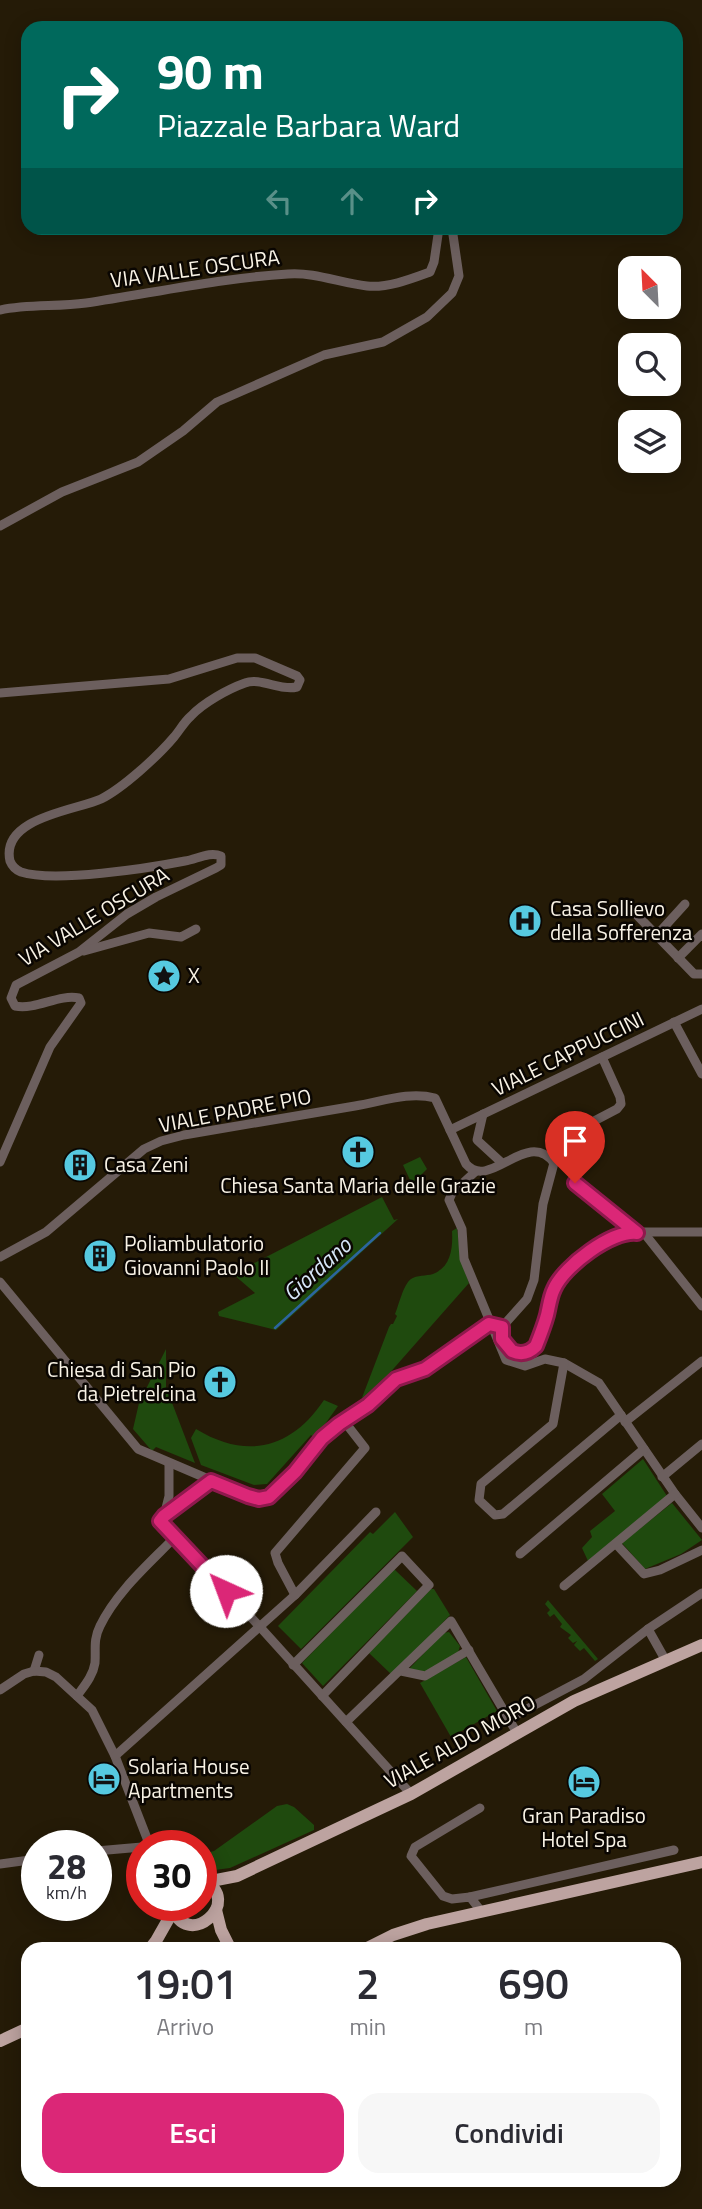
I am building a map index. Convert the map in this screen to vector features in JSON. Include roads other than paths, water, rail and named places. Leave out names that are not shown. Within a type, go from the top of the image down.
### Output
[{"type":"main road","name":"VIALE ALDO MORO","points":[[217,1879],[237,1876],[411,1794],[577,1700],[702,1645]]},
{"type":"main road","points":[[379,1942],[427,1924],[702,1862]]},
{"type":"main road","name":"VIALE ALDO MORO","points":[[217,1905],[237,1876]]},
{"type":"main road","points":[[217,1905],[227,1942]]},
{"type":"main road","points":[[155,1942],[166,1921]]},
{"type":"main road","points":[[188,1921],[222,1942]]},
{"type":"main road","name":"VIALE ALDO MORO","points":[[157,1942],[180,1926],[202,1921]]},
{"type":"main road","points":[[0,2041],[21,2031]]},
{"type":"street","name":"VIA VALLE OSCURA","points":[[0,310],[86,303],[208,282],[291,274],[326,277],[370,286],[385,285],[430,272],[438,235]]},
{"type":"street","points":[[0,526],[62,492],[138,462],[183,431],[217,402],[324,355],[383,342],[427,317],[452,293],[459,276],[453,235]]},
{"type":"street","name":"VIA VALLE OSCURA","points":[[0,692],[169,679],[220,661],[237,658],[256,658],[297,676],[300,680],[297,687],[290,688],[250,681],[238,686],[190,716],[176,736],[153,759],[103,798],[43,816],[12,832],[6,846],[9,861],[15,869],[33,874],[62,875],[133,869],[188,861],[213,854],[221,856],[221,865],[127,914],[79,952],[16,985],[11,993],[13,1004],[22,1007],[72,997],[79,998],[81,1007],[62,1027],[50,1046],[0,1162]]},
{"type":"street","points":[[656,936],[685,904]]},
{"type":"street","points":[[634,912],[694,974],[702,974]]},
{"type":"street","points":[[79,952],[149,933],[181,937],[196,929]]},
{"type":"street","points":[[678,958],[702,934]]},
{"type":"street","name":"VIALE CAPPUCCINI","points":[[450,1130],[702,1009]]},
{"type":"street","points":[[674,1023],[702,1074]]},
{"type":"street","points":[[602,1057],[621,1104],[617,1110],[572,1134],[562,1146],[554,1163],[543,1204],[534,1280],[527,1299],[502,1327],[502,1339],[508,1349],[520,1353],[533,1349],[546,1320],[554,1289],[566,1269],[604,1243],[620,1235],[702,1232]]},
{"type":"street","name":"VIALE PADRE PIO","points":[[0,1257],[46,1232],[144,1149],[161,1141],[415,1095],[435,1098],[450,1130]]},
{"type":"street","points":[[483,1114],[477,1140],[502,1163]]},
{"type":"street","points":[[450,1130],[466,1164],[476,1171],[485,1171],[535,1151],[547,1154],[554,1163]]},
{"type":"street","points":[[476,1171],[449,1198],[462,1229],[464,1259],[506,1360],[525,1366],[545,1359],[564,1363],[599,1383],[674,1494],[702,1528]]},
{"type":"street","points":[[575,1183],[641,1233],[702,1306]]},
{"type":"street","points":[[0,1282],[138,1449],[259,1499],[269,1497],[295,1472],[322,1438],[368,1405],[396,1379],[425,1369],[489,1324],[502,1327]]},
{"type":"street","points":[[564,1363],[553,1424],[481,1484],[479,1500],[495,1515],[503,1514],[623,1418],[702,1361]]},
{"type":"street","points":[[295,1595],[275,1553],[365,1448],[344,1421]]},
{"type":"street","points":[[662,1477],[702,1444]]},
{"type":"street","points":[[520,1554],[644,1449]]},
{"type":"street","points":[[162,1518],[169,1496],[169,1463]]},
{"type":"street","points":[[162,1518],[211,1481]]},
{"type":"street","points":[[564,1586],[674,1494]]},
{"type":"street","points":[[115,1756],[295,1595],[376,1512]]},
{"type":"street","points":[[162,1518],[411,1794]]},
{"type":"street","points":[[77,1696],[91,1676],[95,1664],[94,1641],[110,1607],[134,1578],[176,1536]]},
{"type":"street","points":[[616,1544],[644,1574],[660,1570],[702,1550]]},
{"type":"street","points":[[293,1665],[402,1556],[429,1585],[322,1696]]},
{"type":"street","points":[[508,1719],[584,1679],[648,1629],[702,1593]]},
{"type":"street","points":[[346,1722],[451,1621],[517,1733]]},
{"type":"street","points":[[648,1629],[666,1661]]},
{"type":"street","points":[[401,1671],[425,1676],[469,1650]]},
{"type":"street","points":[[34,1671],[39,1654]]},
{"type":"street","points":[[0,1690],[24,1674],[34,1671],[51,1674],[92,1710],[115,1756],[144,1830]]},
{"type":"street","points":[[480,1808],[415,1847],[411,1856],[443,1896],[452,1899],[470,1896],[674,1850]]},
{"type":"street","points":[[0,1864],[21,1861]]},
{"type":"street","points":[[470,1896],[481,1911]]},
{"type":"waterway","name":"Giordano","points":[[275,1328],[380,1233]]},
{"type":"place","name":"Casa Sollievo della Sofferenza","points":[[525,921]]},
{"type":"place","name":"X","points":[[164,976]]},
{"type":"place","name":"Chiesa Santa Maria delle Grazie","points":[[358,1152]]},
{"type":"place","name":"Casa Zeni","points":[[80,1165]]},
{"type":"place","name":"Poliambulatorio Giovanni Paolo II","points":[[100,1256]]},
{"type":"place","name":"Chiesa di San Pio da Pietrelcina","points":[[220,1382]]},
{"type":"place","name":"Solaria House Apartments","points":[[104,1779]]},
{"type":"place","name":"Gran Paradiso Hotel Spa","points":[[584,1782]]}]
